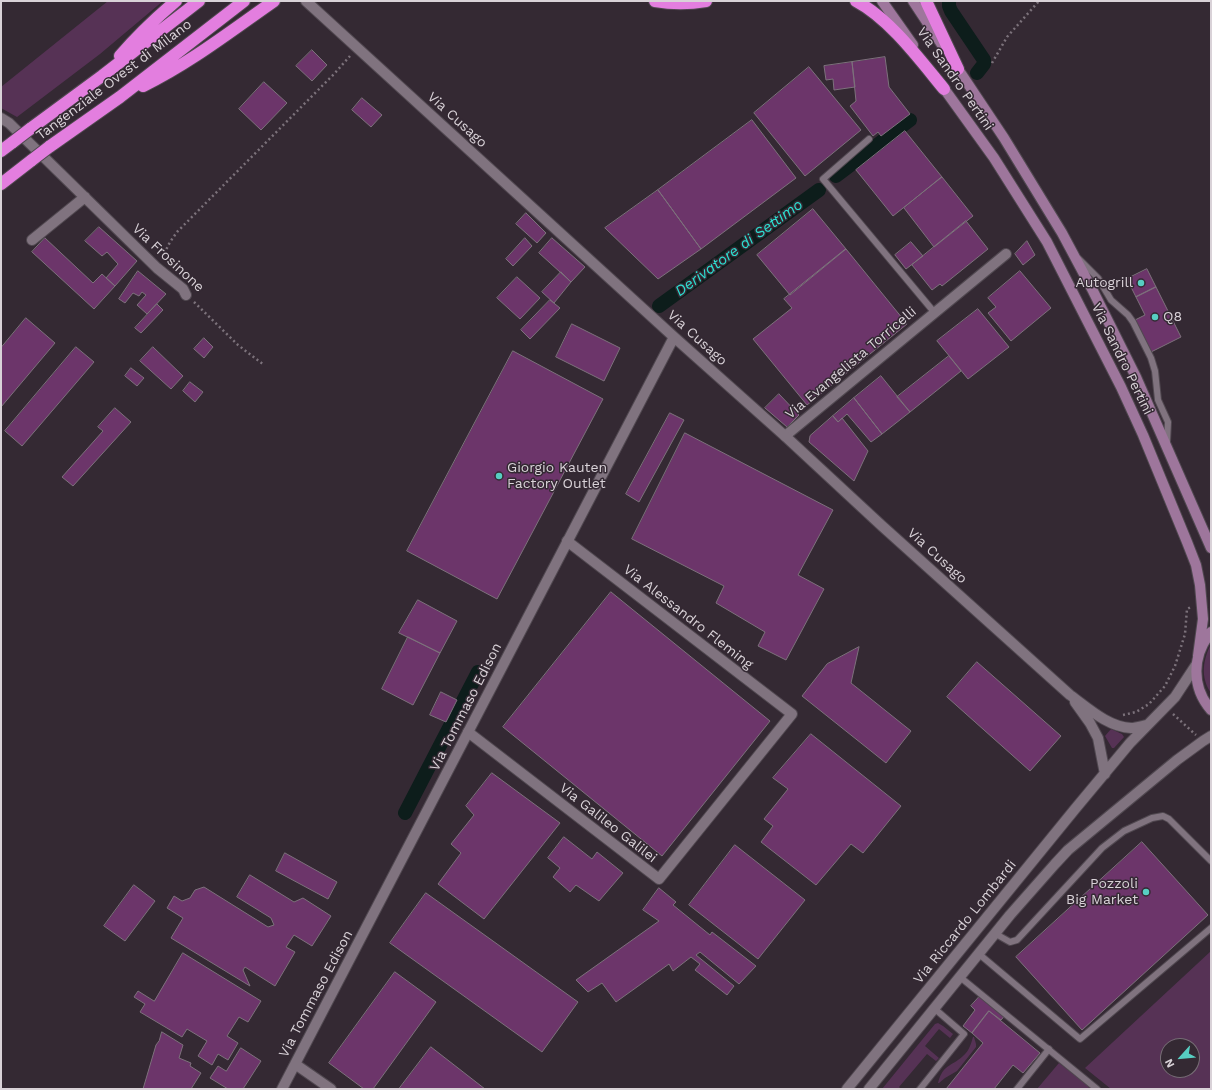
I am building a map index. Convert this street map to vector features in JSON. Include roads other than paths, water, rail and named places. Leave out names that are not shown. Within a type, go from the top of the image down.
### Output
[{"type":"highway","points":[[102,76],[131,43],[176,1]]},
{"type":"highway","name":"Tangenziale Ovest di Milano","points":[[1,151],[102,76],[199,1]]},
{"type":"highway","name":"Tangenziale Ovest di Milano","points":[[1,184],[49,147],[120,97],[244,1]]},
{"type":"highway","points":[[120,97],[189,61],[274,1]]},
{"type":"highway","points":[[655,1],[671,4],[706,1]]},
{"type":"highway","points":[[856,1],[863,4],[886,24],[904,42],[944,89]]},
{"type":"highway","points":[[926,1],[958,69]]},
{"type":"main road","name":"Via Sandro Pertini","points":[[882,1],[994,158],[1047,242],[1121,387],[1143,435],[1196,565],[1200,585],[1203,619],[1196,680],[1200,693],[1211,710]]},
{"type":"main road","name":"Via Sandro Pertini","points":[[913,1],[1004,138],[1072,251],[1136,377],[1211,548]]},
{"type":"main road","points":[[1197,661],[1202,645],[1211,632]]},
{"type":"street","name":"Via Cusago","points":[[306,1],[674,337],[1070,695],[1112,723],[1133,728],[1147,725]]},
{"type":"street","name":"Via Frosinone","points":[[5,120],[157,268],[184,289],[186,294]]},
{"type":"street","points":[[32,240],[85,197]]},
{"type":"street","name":"Via Evangelista Torricelli","points":[[785,436],[1006,254]]},
{"type":"street","name":"Via Tommaso Edison","points":[[282,1089],[674,337]]},
{"type":"street","name":"Via Alessandro Fleming","points":[[567,541],[792,714]]},
{"type":"street","name":"Via Riccardo Lombardi","points":[[847,1089],[1130,743],[1175,697],[1197,661]]},
{"type":"street","name":"Via Cusago","points":[[1070,695],[1090,723],[1098,738],[1105,774]]},
{"type":"street","name":"Via Galileo Galilei","points":[[468,732],[659,879],[792,714]]},
{"type":"street","points":[[869,1089],[979,954],[1068,850],[1177,760],[1207,738]]},
{"type":"street","points":[[295,1064],[331,1089]]},
{"type":"lane","name":"Via Evangelista Torricelli","points":[[869,140],[823,179],[934,312]]},
{"type":"lane","points":[[1072,251],[1098,278],[1111,300],[1133,322],[1151,358],[1155,371],[1158,400],[1168,422],[1166,446]]},
{"type":"lane","points":[[996,934],[1010,942],[1017,940],[1102,848],[1124,831],[1152,818],[1163,816],[1170,819],[1211,861]]},
{"type":"lane","points":[[979,954],[1080,1039],[1211,928]]},
{"type":"lane","points":[[960,977],[1097,1089]]},
{"type":"lane","points":[[920,1089],[964,1034],[935,1009]]},
{"type":"lane","points":[[1017,1089],[1049,1049]]},
{"type":"waterway","name":"Derivatore di Settimo","points":[[949,1],[951,11],[984,60],[984,64],[977,73]]},
{"type":"waterway","name":"Derivatore di Settimo","points":[[836,176],[910,120]]},
{"type":"waterway","name":"Derivatore di Settimo","points":[[659,306],[819,190]]},
{"type":"waterway","name":"Derivatore di Settimo","points":[[405,813],[478,672]]},
{"type":"place","name":"Autogrill","points":[[1141,283]]},
{"type":"place","name":"Q8","points":[[1155,317]]},
{"type":"place","name":"Giorgio Kauten Factory Outlet","points":[[499,476]]},
{"type":"place","name":"Pozzoli Big Market","points":[[1146,892]]}]
